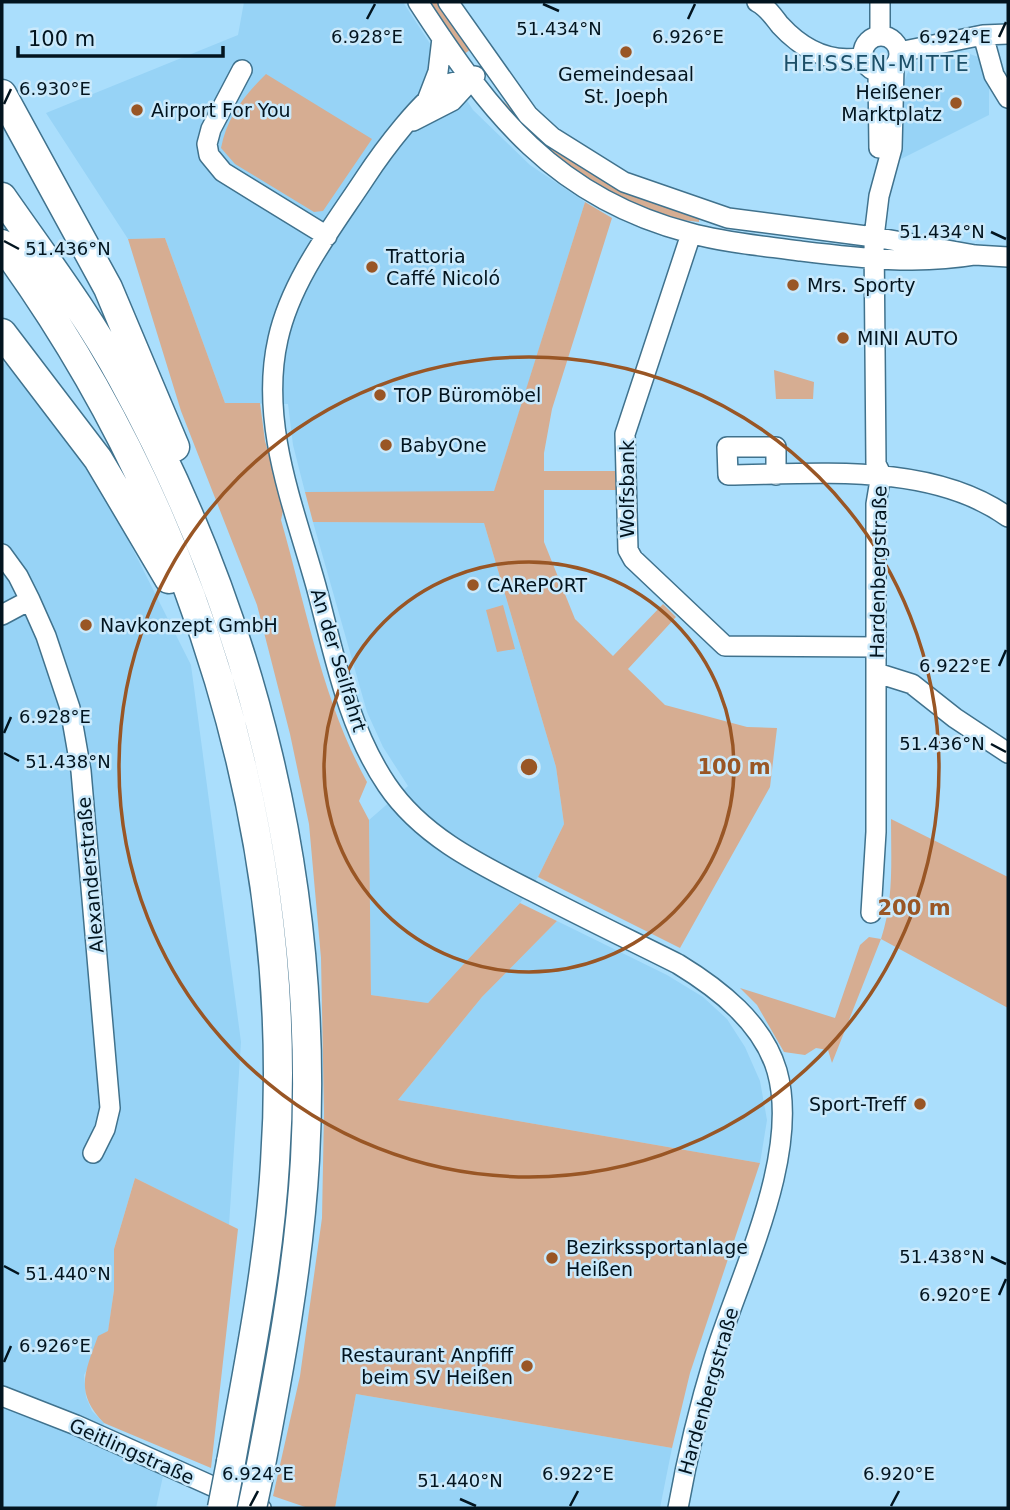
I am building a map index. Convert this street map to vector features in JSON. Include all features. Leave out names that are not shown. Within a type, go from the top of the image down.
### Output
[{"type":"highway","points":[[2,94],[108,288],[152,388],[236,609],[243,662]]},
{"type":"highway","points":[[2,197],[74,300],[122,377],[206,550],[268,748],[295,894],[304,994],[307,1077],[305,1160],[297,1249],[252,1508]]},
{"type":"highway","points":[[2,244],[101,396],[153,502],[209,647],[241,762],[257,843],[274,984],[278,1063],[276,1159],[269,1243],[222,1508]]},
{"type":"highway","points":[[2,333],[98,459],[209,647]]},
{"type":"street","points":[[418,2],[470,80],[507,125],[553,167],[607,202],[691,233],[732,242],[874,258],[941,261],[975,255]]},
{"type":"street","points":[[448,2],[490,65],[528,115],[552,137],[624,182],[728,218],[874,237],[975,255],[1008,257]]},
{"type":"street","points":[[757,2],[788,32],[821,55],[844,59],[863,57]]},
{"type":"street","points":[[880,2],[880,36]]},
{"type":"street","points":[[891,63],[889,37],[880,36],[867,41],[863,57],[866,64],[891,63],[983,35],[1008,34]]},
{"type":"street","points":[[983,35],[994,75],[1008,98]]},
{"type":"street","points":[[428,98],[438,72],[442,38]]},
{"type":"street","name":"Hardenbergstraße","points":[[871,914],[876,832],[877,503],[881,474],[876,464],[874,237],[891,63]]},
{"type":"street","name":"An der Seilfahrt","points":[[410,122],[452,101],[470,80],[490,65]]},
{"type":"street","points":[[242,70],[211,129],[207,144],[209,155],[223,172],[327,236]]},
{"type":"street","name":"An der Seilfahrt","points":[[470,80],[450,83],[428,98],[378,158],[327,236],[287,310],[278,339],[272,375],[274,413],[293,512],[341,679],[368,752],[398,799],[425,825],[464,856],[678,964],[710,984],[741,1012],[765,1044],[776,1071]]},
{"type":"street","name":"Wolfsbank","points":[[691,233],[625,434],[628,550],[633,559],[725,646],[876,648]]},
{"type":"street","points":[[776,475],[881,474],[960,492],[1008,517]]},
{"type":"street","name":"Alexanderstraße","points":[[2,554],[18,576],[46,636],[70,708],[80,771],[110,1108],[105,1129],[93,1153]]},
{"type":"street","points":[[2,615],[30,600]]},
{"type":"street","points":[[877,673],[912,684],[966,727],[1008,753]]},
{"type":"street","name":"Hardenbergstraße","points":[[678,1508],[714,1360],[777,1163],[782,1126],[776,1071]]},
{"type":"street","name":"Geitlingstraße","points":[[2,1396],[76,1425],[261,1508]]},
{"type":"shaded area","points":[[244,2],[403,2],[473,110],[530,165],[585,202],[494,492],[305,492],[293,445],[288,404],[225,403],[165,238],[128,239],[46,113],[238,35]]},
{"type":"shaded area","points":[[428,2],[440,2],[471,49],[463,55]]},
{"type":"shaded area","name":"Heißener Marktplatz","points":[[956,49],[981,58],[989,73],[989,115],[901,159],[904,84],[907,74],[916,62]]},
{"type":"shaded area","points":[[266,74],[372,139],[323,211],[314,212],[235,164],[221,148],[227,126],[251,90]]},
{"type":"shaded area","points":[[503,101],[558,153],[636,195],[699,218],[699,222],[669,217],[641,208],[589,181],[542,145],[498,105]]},
{"type":"shaded area","points":[[585,202],[612,218],[552,409],[544,453],[544,471],[616,471],[617,490],[544,490],[544,542],[575,619],[613,656],[663,604],[676,617],[628,669],[665,705],[747,727],[777,728],[770,787],[680,948],[538,877],[564,824],[556,767],[484,523],[313,522],[305,492],[494,491]]},
{"type":"shaded area","points":[[165,238],[225,403],[260,403],[265,441],[284,506],[281,520],[317,654],[339,720],[367,782],[359,801],[369,820],[371,995],[428,1003],[520,903],[557,921],[482,997],[398,1100],[760,1163],[690,1373],[672,1448],[356,1394],[335,1508],[308,1508],[273,1496],[300,1376],[322,1218],[324,1112],[321,958],[309,824],[290,734],[257,605],[181,411],[128,239]]},
{"type":"shaded area","points":[[2,363],[9,364],[88,460],[191,665],[241,1042],[229,1225],[135,1178],[114,1249],[114,1290],[108,1332],[84,1375],[86,1397],[92,1411],[104,1423],[97,1446],[163,1476],[156,1508],[2,1508]]},
{"type":"shaded area","points":[[774,370],[814,382],[813,399],[776,399]]},
{"type":"shaded area","points":[[313,522],[484,523],[556,767],[564,824],[538,877],[520,903],[428,1003],[371,995],[369,820],[408,786],[383,747],[367,712]]},
{"type":"shaded area","points":[[503,605],[515,649],[497,652],[486,610]]},
{"type":"shaded area","points":[[891,819],[1008,877],[1008,1008],[881,939],[890,894]]},
{"type":"shaded area","points":[[557,921],[667,975],[703,997],[727,1019],[745,1047],[760,1081],[767,1120],[760,1163],[398,1100],[482,997]]},
{"type":"shaded area","points":[[869,937],[881,939],[832,1063],[828,1050],[816,1048],[805,1055],[784,1052],[757,1005],[740,988],[835,1018],[860,945]]},
{"type":"shaded area","points":[[135,1178],[238,1229],[211,1468],[104,1423],[95,1412],[85,1391],[86,1371],[98,1336],[108,1331],[114,1290],[114,1249]]},
{"type":"shaded area","points":[[356,1394],[672,1448],[660,1508],[335,1508]]},
{"type":"place","name":"Gemeindesaal St. Joeph","points":[[626,52]]},
{"type":"place","name":"Heißener Marktplatz","points":[[956,103]]},
{"type":"place","name":"Airport For You","points":[[137,110]]},
{"type":"place","name":"Trattoria Caffé Nicoló","points":[[372,267]]},
{"type":"place","name":"Mrs. Sporty","points":[[793,285]]},
{"type":"place","name":"MINI AUTO","points":[[843,338]]},
{"type":"place","name":"TOP Büromöbel","points":[[380,395]]},
{"type":"place","name":"BabyOne","points":[[386,445]]},
{"type":"place","name":"CARePORT","points":[[473,585]]},
{"type":"place","name":"Navkonzept GmbH","points":[[86,625]]},
{"type":"place","name":"Sport-Treff","points":[[920,1104]]},
{"type":"place","name":"Bezirkssportanlage Heißen","points":[[552,1258]]},
{"type":"place","name":"Restaurant Anpfiff beim SV Heißen","points":[[527,1366]]},
{"type":"district","name":"HEISSEN-MITTE","points":[[877,64]]}]
